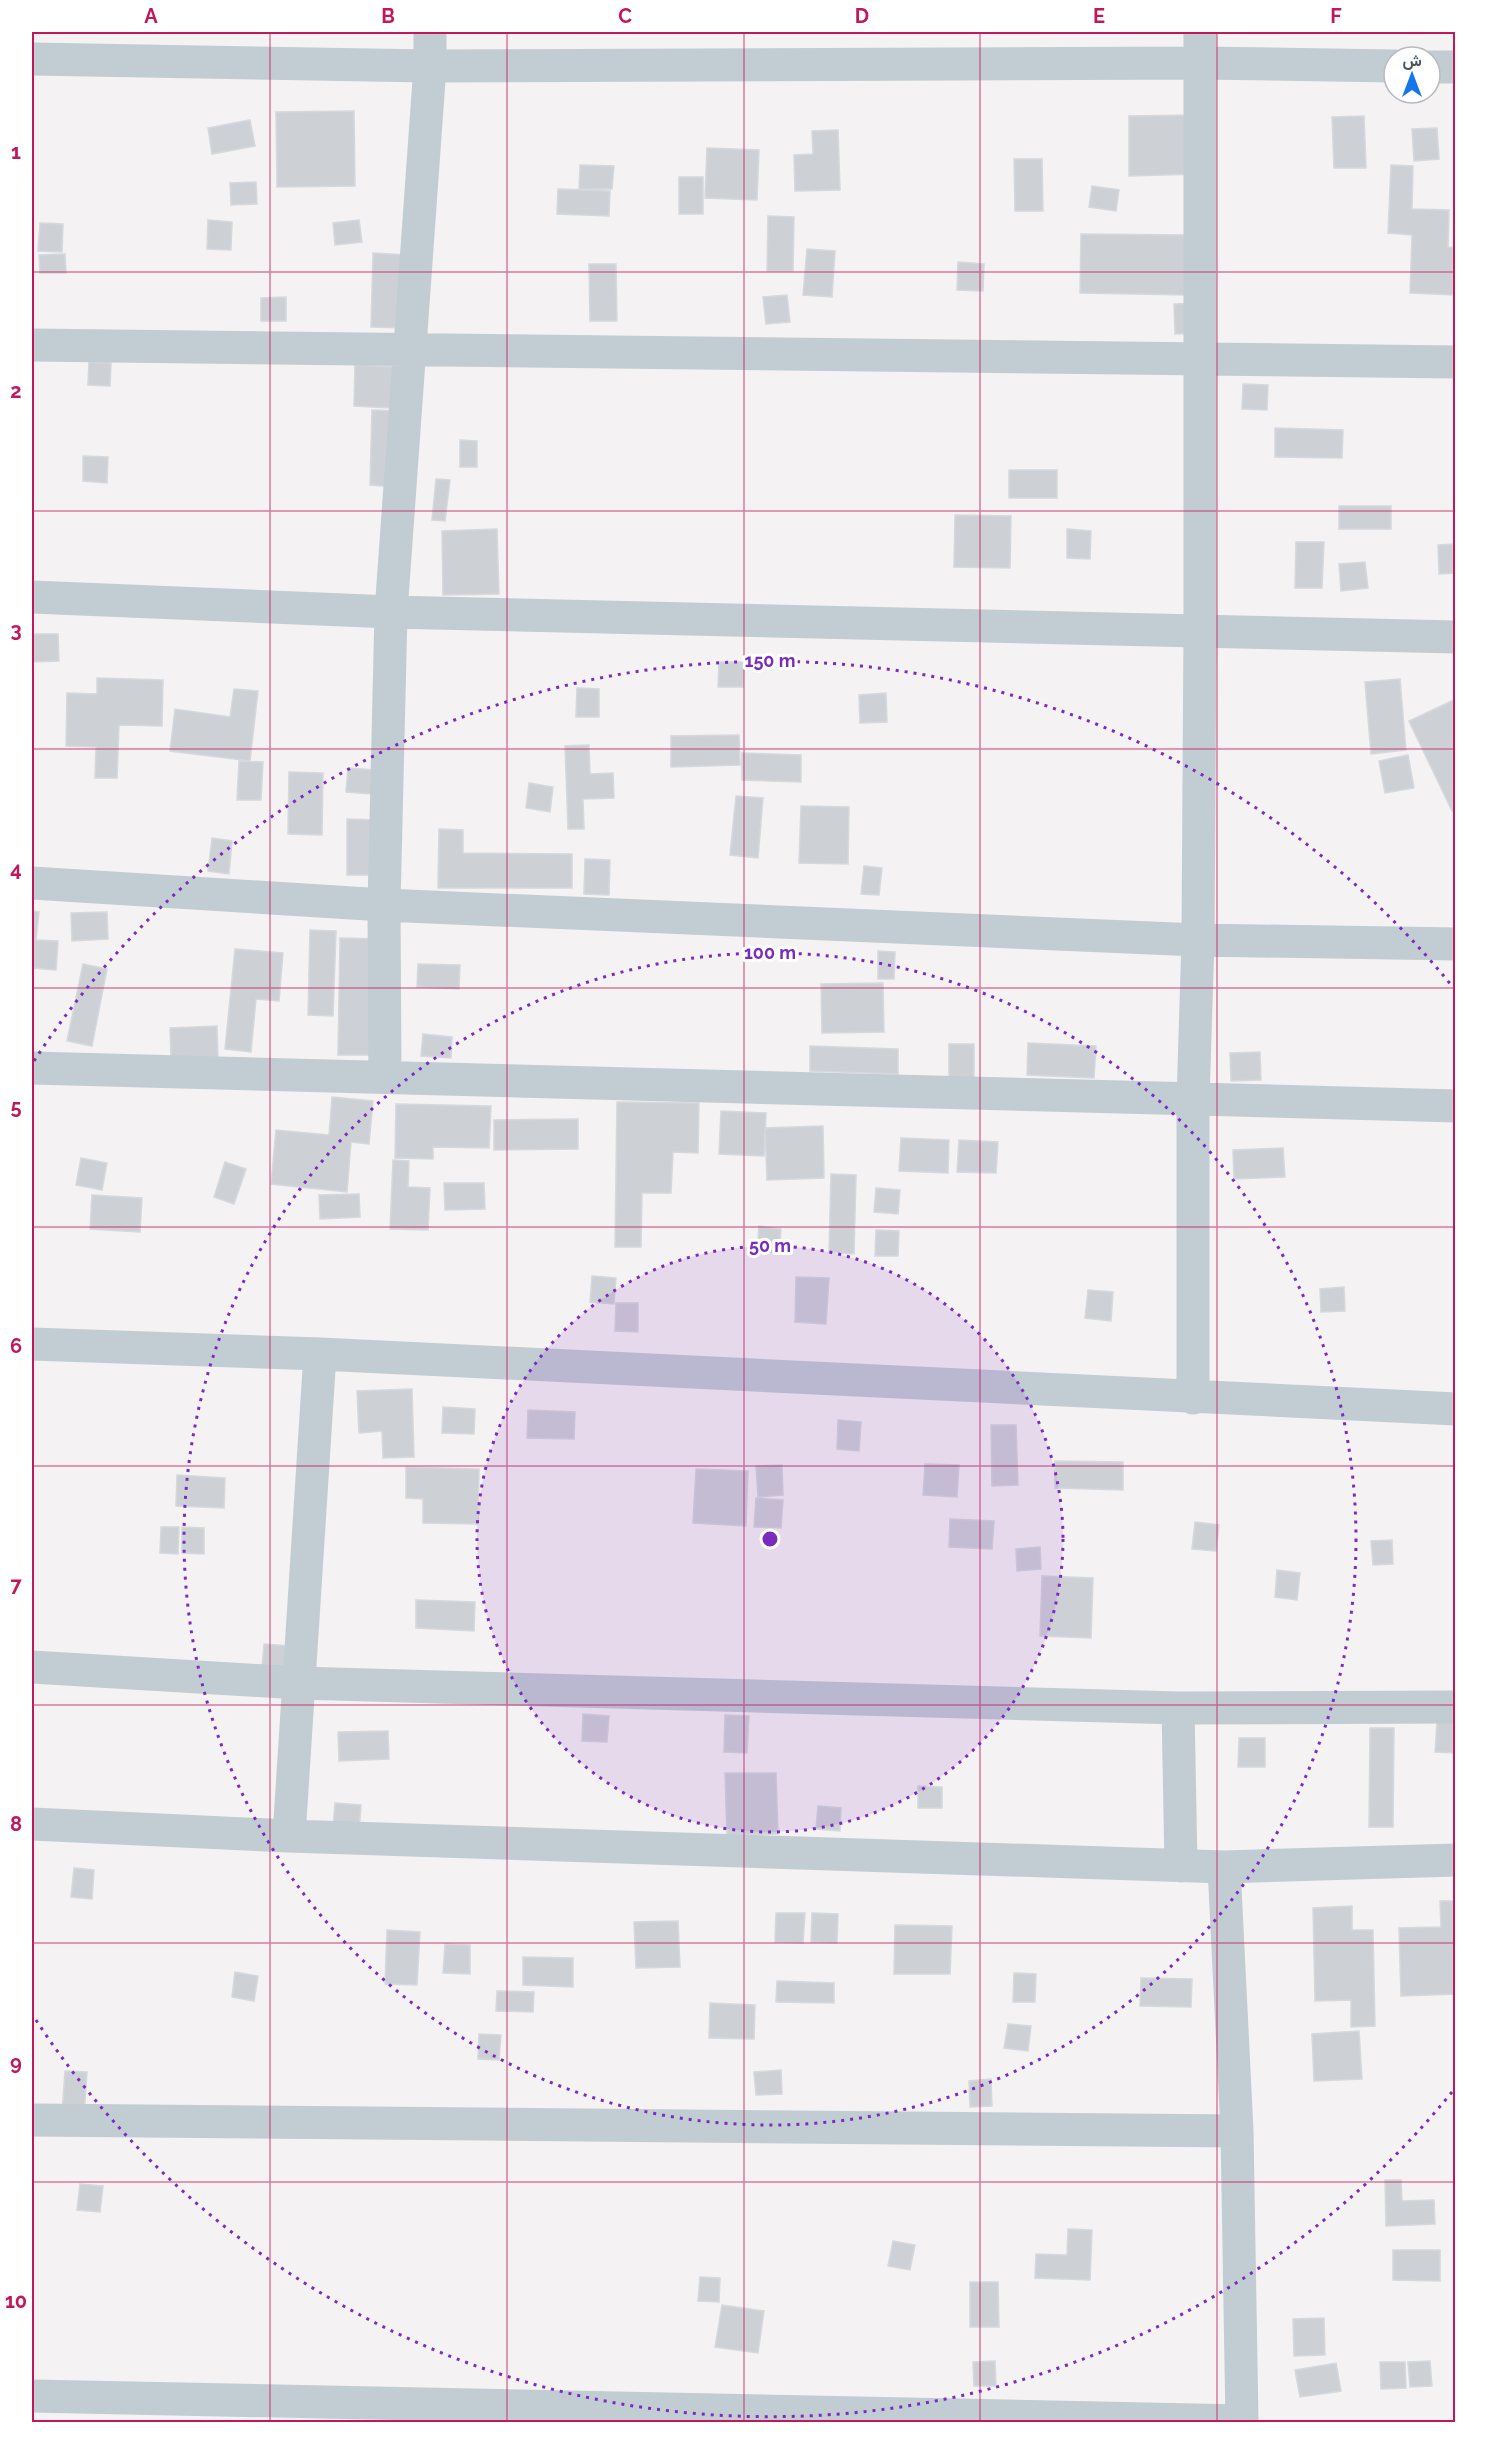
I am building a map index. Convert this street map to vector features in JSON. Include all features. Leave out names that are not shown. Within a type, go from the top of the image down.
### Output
[{"type":"street","points":[[385,1077],[384,904],[391,612],[430,66],[430,32]]},
{"type":"street","points":[[1193,1398],[1193,1101],[1198,940],[1200,631],[1200,47]]},
{"type":"street","points":[[32,58],[430,66],[1200,47],[1382,65]]},
{"type":"street","points":[[32,345],[1455,362]]},
{"type":"street","points":[[32,597],[391,612],[1455,637]]},
{"type":"street","points":[[32,883],[384,904],[1198,940],[1455,944]]},
{"type":"street","points":[[32,1068],[1193,1101],[1455,1106]]},
{"type":"street","points":[[32,1344],[320,1354],[1455,1409]]},
{"type":"street","points":[[290,1836],[320,1354]]},
{"type":"street","points":[[32,1667],[299,1683],[1178,1708],[1455,1707]]},
{"type":"street","points":[[1178,1708],[1181,1866]]},
{"type":"street","points":[[32,1824],[290,1836],[1181,1866],[1224,1867],[1455,1860]]},
{"type":"street","points":[[32,2396],[1242,2422],[1238,2131],[1224,1867]]},
{"type":"street","points":[[32,2120],[1238,2131]]},
{"type":"building","points":[[354,111],[355,186],[277,187],[276,112]]},
{"type":"building","points":[[1196,115],[1197,174],[1129,176],[1129,116]]},
{"type":"building","points":[[1364,116],[1366,168],[1334,168],[1332,117]]},
{"type":"building","points":[[250,120],[255,146],[212,154],[208,128]]},
{"type":"building","points":[[1437,128],[1439,159],[1414,161],[1412,129]]},
{"type":"building","points":[[838,130],[840,190],[795,191],[794,155],[813,154],[812,131]]},
{"type":"building","points":[[707,148],[759,150],[757,200],[705,198]]},
{"type":"building","points":[[1014,159],[1042,159],[1043,211],[1015,211]]},
{"type":"building","points":[[580,165],[614,166],[612,189],[579,189]]},
{"type":"building","points":[[1391,165],[1413,166],[1412,209],[1449,210],[1448,247],[1456,248],[1456,295],[1410,293],[1412,235],[1388,233]]},
{"type":"building","points":[[679,177],[703,177],[703,214],[679,214]]},
{"type":"building","points":[[256,182],[257,204],[231,205],[230,183]]},
{"type":"building","points":[[1092,186],[1119,190],[1116,211],[1089,207]]},
{"type":"building","points":[[558,189],[610,191],[609,216],[557,214]]},
{"type":"building","points":[[768,216],[794,217],[793,271],[767,271]]},
{"type":"building","points":[[208,220],[232,222],[231,250],[207,249]]},
{"type":"building","points":[[359,220],[362,242],[335,245],[333,223]]},
{"type":"building","points":[[40,223],[63,224],[62,252],[38,251]]},
{"type":"building","points":[[1081,234],[1189,235],[1189,295],[1080,293]]},
{"type":"building","points":[[807,249],[835,251],[832,297],[803,295]]},
{"type":"building","points":[[373,253],[408,255],[406,328],[371,327]]},
{"type":"building","points":[[65,254],[66,273],[40,273],[39,255]]},
{"type":"building","points":[[958,262],[984,264],[983,291],[957,290]]},
{"type":"building","points":[[589,264],[616,264],[617,321],[590,321]]},
{"type":"building","points":[[787,295],[790,322],[766,324],[763,297]]},
{"type":"building","points":[[286,297],[286,321],[261,321],[261,298]]},
{"type":"building","points":[[1200,303],[1202,333],[1175,334],[1174,304]]},
{"type":"building","points":[[89,362],[111,363],[110,386],[88,385]]},
{"type":"building","points":[[355,365],[394,367],[392,408],[354,406]]},
{"type":"building","points":[[1243,384],[1268,385],[1267,410],[1242,409]]},
{"type":"building","points":[[372,410],[399,411],[397,487],[370,485]]},
{"type":"building","points":[[1275,428],[1343,430],[1342,458],[1275,457]]},
{"type":"building","points":[[460,440],[477,441],[477,467],[460,467]]},
{"type":"building","points":[[83,456],[108,457],[107,483],[83,481]]},
{"type":"building","points":[[1009,470],[1057,470],[1057,498],[1009,498]]},
{"type":"building","points":[[436,479],[450,480],[445,521],[432,520]]},
{"type":"building","points":[[1339,506],[1391,506],[1391,529],[1339,529]]},
{"type":"building","points":[[955,515],[1011,516],[1010,568],[954,567]]},
{"type":"building","points":[[497,529],[499,594],[443,595],[442,531]]},
{"type":"building","points":[[1067,529],[1091,531],[1090,559],[1067,558]]},
{"type":"building","points":[[1296,542],[1324,542],[1322,588],[1295,588]]},
{"type":"building","points":[[1456,544],[1456,573],[1439,574],[1438,545]]},
{"type":"building","points":[[1365,562],[1368,588],[1341,591],[1339,564]]},
{"type":"building","points":[[32,634],[58,634],[59,661],[32,662]]},
{"type":"building","points":[[719,662],[744,662],[743,687],[718,687]]},
{"type":"building","points":[[97,678],[163,680],[162,726],[119,725],[117,778],[95,778],[96,747],[66,746],[67,693],[97,694]]},
{"type":"building","points":[[1400,679],[1406,750],[1371,754],[1365,682]]},
{"type":"building","points":[[577,688],[599,689],[599,717],[576,717]]},
{"type":"building","points":[[234,689],[258,691],[250,761],[170,751],[175,709],[230,717]]},
{"type":"building","points":[[886,693],[887,722],[860,723],[859,695]]},
{"type":"building","points":[[1456,699],[1456,809],[1452,811],[1409,721]]},
{"type":"building","points":[[739,735],[740,765],[671,767],[671,736]]},
{"type":"building","points":[[589,745],[590,774],[613,773],[614,798],[583,799],[584,829],[568,829],[565,746]]},
{"type":"building","points":[[742,753],[801,755],[801,782],[742,780]]},
{"type":"building","points":[[1408,755],[1414,788],[1385,793],[1379,761]]},
{"type":"building","points":[[239,761],[263,762],[261,800],[237,800]]},
{"type":"building","points":[[348,768],[374,770],[372,794],[346,792]]},
{"type":"building","points":[[289,772],[323,773],[322,835],[288,834]]},
{"type":"building","points":[[529,783],[553,787],[550,812],[526,808]]},
{"type":"building","points":[[736,796],[763,798],[758,858],[730,855]]},
{"type":"building","points":[[801,806],[849,807],[848,864],[799,863]]},
{"type":"building","points":[[347,819],[376,820],[374,875],[347,875]]},
{"type":"building","points":[[439,829],[463,830],[463,853],[572,854],[572,888],[438,888]]},
{"type":"building","points":[[212,838],[232,841],[229,874],[208,871]]},
{"type":"building","points":[[585,859],[610,860],[609,895],[584,894]]},
{"type":"building","points":[[864,866],[882,868],[879,895],[861,894]]},
{"type":"building","points":[[32,911],[39,912],[36,940],[58,941],[56,970],[32,968]]},
{"type":"building","points":[[107,912],[108,939],[72,941],[71,913]]},
{"type":"building","points":[[310,930],[336,931],[333,1016],[308,1015]]},
{"type":"building","points":[[340,938],[384,939],[379,1055],[338,1055]]},
{"type":"building","points":[[235,949],[283,953],[279,1001],[256,999],[251,1052],[225,1049]]},
{"type":"building","points":[[878,951],[895,952],[894,979],[878,979]]},
{"type":"building","points":[[83,964],[107,969],[92,1046],[67,1041]]},
{"type":"building","points":[[418,964],[460,965],[459,989],[417,987]]},
{"type":"building","points":[[883,983],[884,1032],[822,1033],[821,984]]},
{"type":"building","points":[[217,1026],[218,1057],[171,1059],[170,1028]]},
{"type":"building","points":[[423,1034],[452,1037],[451,1058],[421,1056]]},
{"type":"building","points":[[1028,1043],[1096,1046],[1094,1078],[1027,1075]]},
{"type":"building","points":[[949,1044],[974,1044],[974,1085],[949,1085]]},
{"type":"building","points":[[810,1046],[898,1049],[898,1074],[810,1071]]},
{"type":"building","points":[[1260,1052],[1261,1080],[1231,1081],[1230,1053]]},
{"type":"building","points":[[332,1097],[373,1101],[369,1144],[351,1142],[347,1192],[271,1184],[276,1130],[329,1135]]},
{"type":"building","points":[[617,1102],[699,1103],[698,1153],[673,1152],[671,1193],[642,1193],[641,1247],[615,1247]]},
{"type":"building","points":[[396,1104],[491,1106],[489,1148],[433,1147],[433,1159],[395,1158]]},
{"type":"building","points":[[721,1111],[766,1113],[764,1156],[719,1154]]},
{"type":"building","points":[[578,1119],[578,1149],[494,1150],[494,1120]]},
{"type":"building","points":[[823,1126],[824,1178],[767,1180],[765,1128]]},
{"type":"building","points":[[901,1138],[949,1140],[948,1173],[899,1171]]},
{"type":"building","points":[[959,1140],[998,1142],[996,1173],[957,1172]]},
{"type":"building","points":[[1283,1148],[1285,1177],[1234,1179],[1233,1150]]},
{"type":"building","points":[[81,1158],[107,1163],[102,1190],[76,1185]]},
{"type":"building","points":[[393,1160],[409,1161],[408,1187],[430,1188],[428,1230],[390,1229]]},
{"type":"building","points":[[225,1162],[246,1169],[234,1204],[214,1197]]},
{"type":"building","points":[[831,1174],[856,1175],[854,1254],[829,1252]]},
{"type":"building","points":[[444,1183],[484,1183],[485,1209],[445,1210]]},
{"type":"building","points":[[876,1188],[900,1190],[898,1214],[874,1212]]},
{"type":"building","points":[[359,1194],[360,1217],[320,1219],[319,1195]]},
{"type":"building","points":[[92,1195],[142,1198],[140,1232],[90,1229]]},
{"type":"building","points":[[759,1226],[781,1229],[779,1253],[757,1251]]},
{"type":"building","points":[[876,1230],[899,1231],[898,1256],[875,1256]]},
{"type":"building","points":[[592,1276],[616,1278],[614,1304],[590,1302]]},
{"type":"building","points":[[796,1277],[829,1278],[826,1324],[795,1322]]},
{"type":"building","points":[[1344,1287],[1345,1311],[1321,1312],[1320,1289]]},
{"type":"building","points":[[1088,1290],[1113,1292],[1111,1321],[1085,1318]]},
{"type":"building","points":[[616,1303],[638,1303],[638,1332],[615,1331]]},
{"type":"building","points":[[412,1389],[414,1457],[383,1458],[382,1431],[359,1433],[357,1391]]},
{"type":"building","points":[[443,1407],[475,1409],[474,1434],[442,1433]]},
{"type":"building","points":[[528,1410],[575,1412],[574,1439],[527,1438]]},
{"type":"building","points":[[838,1420],[861,1422],[859,1451],[837,1449]]},
{"type":"building","points":[[991,1425],[1016,1425],[1018,1485],[992,1486]]},
{"type":"building","points":[[1055,1461],[1123,1462],[1123,1490],[1055,1488]]},
{"type":"building","points":[[925,1464],[959,1465],[957,1497],[923,1495]]},
{"type":"building","points":[[782,1465],[783,1495],[758,1497],[756,1466]]},
{"type":"building","points":[[406,1467],[479,1469],[478,1524],[423,1523],[423,1499],[406,1498]]},
{"type":"building","points":[[696,1469],[748,1471],[746,1526],[693,1523]]},
{"type":"building","points":[[177,1475],[225,1478],[224,1508],[176,1506]]},
{"type":"building","points":[[756,1498],[783,1500],[781,1528],[754,1527]]},
{"type":"building","points":[[950,1519],[994,1521],[992,1549],[949,1547]]},
{"type":"building","points":[[1195,1522],[1219,1525],[1216,1551],[1192,1549]]},
{"type":"building","points":[[161,1527],[179,1527],[178,1554],[160,1553]]},
{"type":"building","points":[[182,1527],[204,1528],[204,1554],[182,1553]]},
{"type":"building","points":[[1392,1540],[1393,1564],[1373,1565],[1371,1541]]},
{"type":"building","points":[[1040,1547],[1041,1569],[1017,1571],[1016,1549]]},
{"type":"building","points":[[1277,1570],[1300,1573],[1297,1600],[1275,1597]]},
{"type":"building","points":[[1042,1576],[1093,1578],[1091,1638],[1040,1636]]},
{"type":"building","points":[[416,1600],[475,1602],[474,1631],[416,1628]]},
{"type":"building","points":[[264,1644],[289,1646],[287,1671],[262,1668]]},
{"type":"building","points":[[583,1714],[609,1716],[607,1742],[582,1741]]},
{"type":"building","points":[[725,1715],[749,1716],[747,1753],[724,1752]]},
{"type":"building","points":[[1437,1722],[1456,1722],[1456,1753],[1435,1752]]},
{"type":"building","points":[[1370,1728],[1394,1728],[1393,1827],[1369,1827]]},
{"type":"building","points":[[388,1731],[389,1759],[339,1761],[338,1732]]},
{"type":"building","points":[[1239,1738],[1265,1738],[1265,1767],[1238,1767]]},
{"type":"building","points":[[725,1773],[776,1773],[778,1834],[727,1835]]},
{"type":"building","points":[[918,1786],[942,1787],[942,1808],[918,1808]]},
{"type":"building","points":[[335,1803],[361,1805],[359,1831],[333,1829]]},
{"type":"building","points":[[818,1806],[841,1808],[840,1831],[816,1829]]},
{"type":"building","points":[[74,1868],[94,1870],[92,1899],[71,1897]]},
{"type":"building","points":[[1440,1901],[1456,1901],[1456,1994],[1401,1996],[1399,1928],[1441,1927]]},
{"type":"building","points":[[1352,1906],[1352,1930],[1373,1930],[1375,2026],[1351,2027],[1351,2000],[1315,2001],[1313,1908]]},
{"type":"building","points":[[776,1913],[805,1913],[803,1943],[775,1942]]},
{"type":"building","points":[[812,1913],[838,1914],[837,1943],[811,1942]]},
{"type":"building","points":[[678,1921],[680,1967],[636,1968],[634,1922]]},
{"type":"building","points":[[895,1925],[952,1926],[950,1974],[894,1974]]},
{"type":"building","points":[[387,1930],[420,1932],[417,1985],[385,1984]]},
{"type":"building","points":[[445,1944],[470,1945],[470,1974],[443,1973]]},
{"type":"building","points":[[523,1957],[573,1958],[573,1987],[523,1985]]},
{"type":"building","points":[[235,1972],[258,1976],[254,2001],[232,1997]]},
{"type":"building","points":[[1014,1973],[1036,1974],[1035,2002],[1013,2002]]},
{"type":"building","points":[[1141,1978],[1192,1979],[1191,2007],[1140,2006]]},
{"type":"building","points":[[777,1981],[834,1983],[834,2003],[776,2002]]},
{"type":"building","points":[[497,1991],[534,1992],[533,2012],[496,2011]]},
{"type":"building","points":[[710,2003],[755,2005],[754,2039],[709,2038]]},
{"type":"building","points":[[1008,2024],[1031,2026],[1028,2051],[1004,2048]]},
{"type":"building","points":[[1359,2031],[1362,2079],[1314,2081],[1312,2034]]},
{"type":"building","points":[[479,2034],[501,2035],[499,2060],[478,2059]]},
{"type":"building","points":[[781,2070],[782,2094],[756,2095],[754,2072]]},
{"type":"building","points":[[65,2071],[87,2072],[84,2116],[62,2114]]},
{"type":"building","points":[[991,2079],[992,2106],[970,2107],[969,2081]]},
{"type":"building","points":[[1385,2180],[1401,2180],[1402,2201],[1434,2200],[1435,2224],[1386,2226]]},
{"type":"building","points":[[80,2184],[103,2186],[100,2212],[77,2210]]},
{"type":"building","points":[[1068,2229],[1092,2230],[1090,2280],[1035,2278],[1036,2254],[1067,2255]]},
{"type":"building","points":[[893,2241],[915,2245],[910,2270],[888,2266]]},
{"type":"building","points":[[1393,2250],[1440,2250],[1440,2281],[1393,2280]]},
{"type":"building","points":[[700,2277],[720,2278],[719,2302],[698,2301]]},
{"type":"building","points":[[970,2282],[998,2282],[999,2327],[970,2327]]},
{"type":"building","points":[[722,2305],[764,2311],[758,2353],[715,2347]]},
{"type":"building","points":[[1324,2318],[1325,2355],[1294,2356],[1293,2319]]},
{"type":"building","points":[[995,2361],[996,2386],[974,2386],[973,2362]]},
{"type":"building","points":[[1430,2361],[1432,2386],[1410,2387],[1408,2362]]},
{"type":"building","points":[[1380,2362],[1405,2362],[1406,2388],[1381,2389]]},
{"type":"building","points":[[1336,2363],[1341,2391],[1300,2397],[1295,2370]]}]
